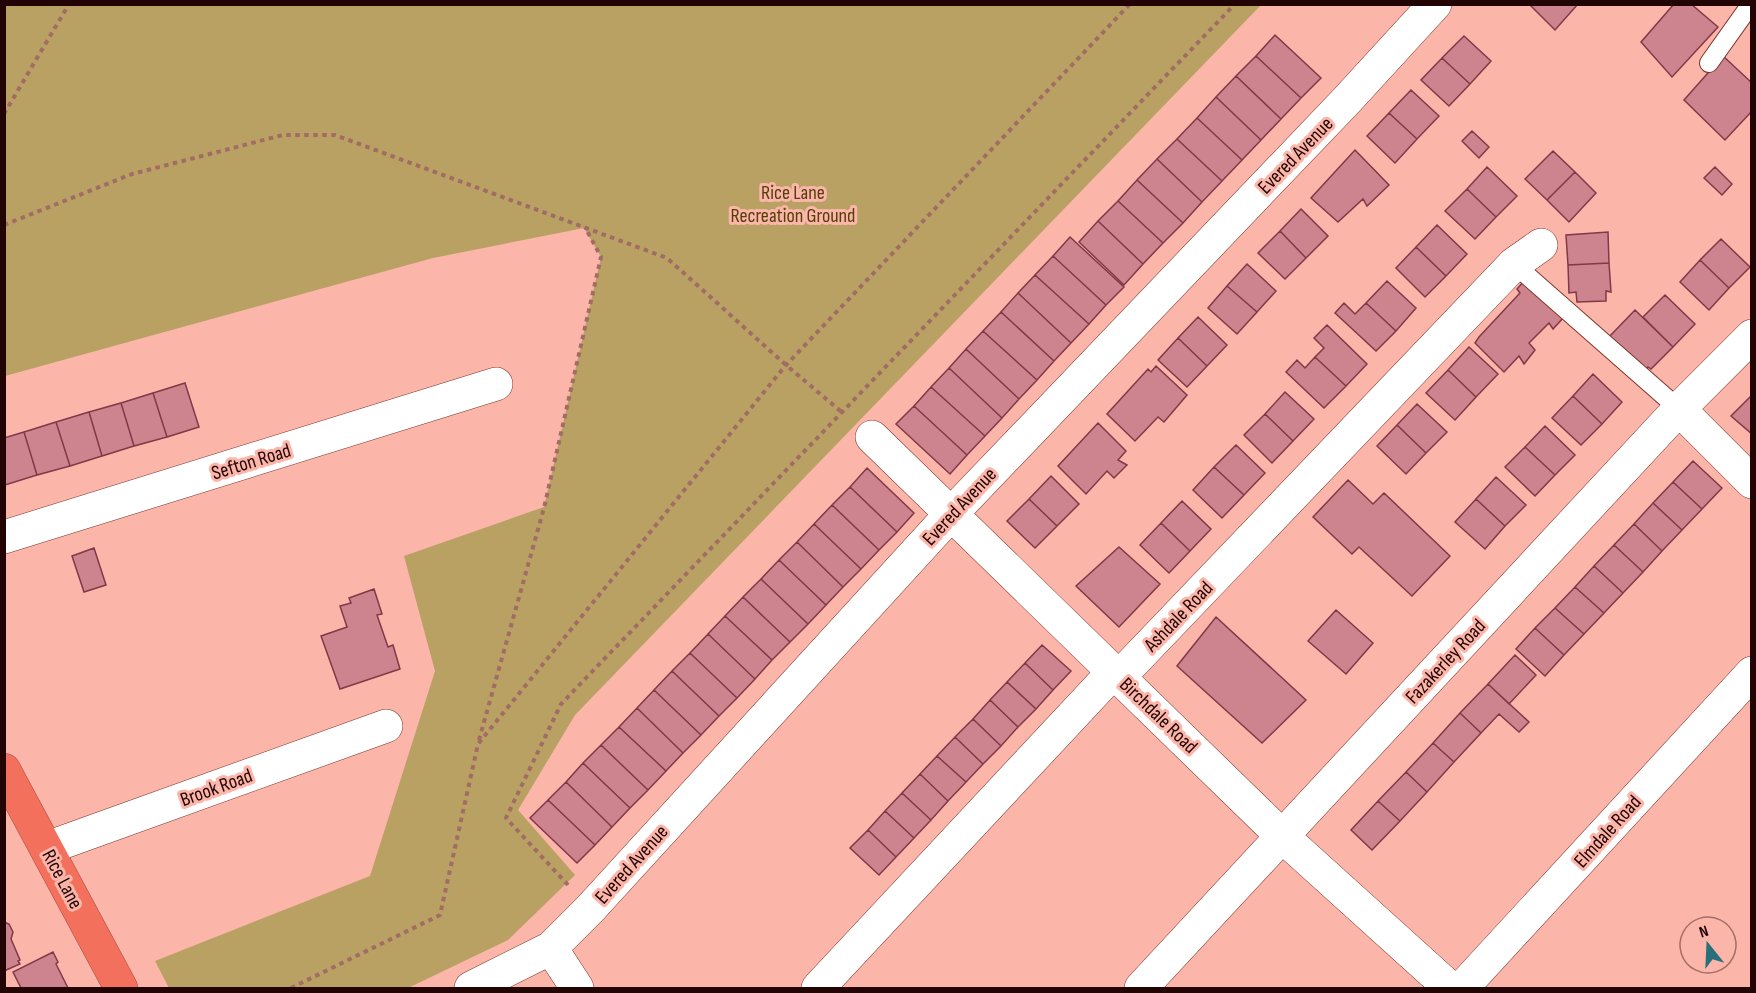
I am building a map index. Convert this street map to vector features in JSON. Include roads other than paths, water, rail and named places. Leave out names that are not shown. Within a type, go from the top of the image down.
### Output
[{"type":"highway","name":"Rice Lane","points":[[9,789],[47,848],[121,988]]},
{"type":"street","name":"Evered Avenue","points":[[471,988],[551,948],[590,909],[951,514],[1347,100],[1435,4]]},
{"type":"street","name":"Ashdale Road","points":[[818,988],[1105,681],[1119,677],[1514,264],[1541,245]]},
{"type":"street","name":"Fazakerley Road","points":[[1141,988],[1679,409],[1752,336]]},
{"type":"street","name":"Sefton Road","points":[[4,537],[496,384]]},
{"type":"street","points":[[1679,409],[1752,482]]},
{"type":"street","name":"Birchdale Road","points":[[872,437],[1283,837],[1450,988]]},
{"type":"street","name":"Elmdale Road","points":[[1462,988],[1752,672]]},
{"type":"street","name":"Brook Road","points":[[47,848],[386,726]]},
{"type":"street","points":[[551,948],[577,988]]},
{"type":"lane","points":[[1709,63],[1751,4]]},
{"type":"lane","points":[[1514,264],[1679,409]]},
{"type":"park label","name":"Rice Lane Recreation Ground","points":[[793,204]]}]
